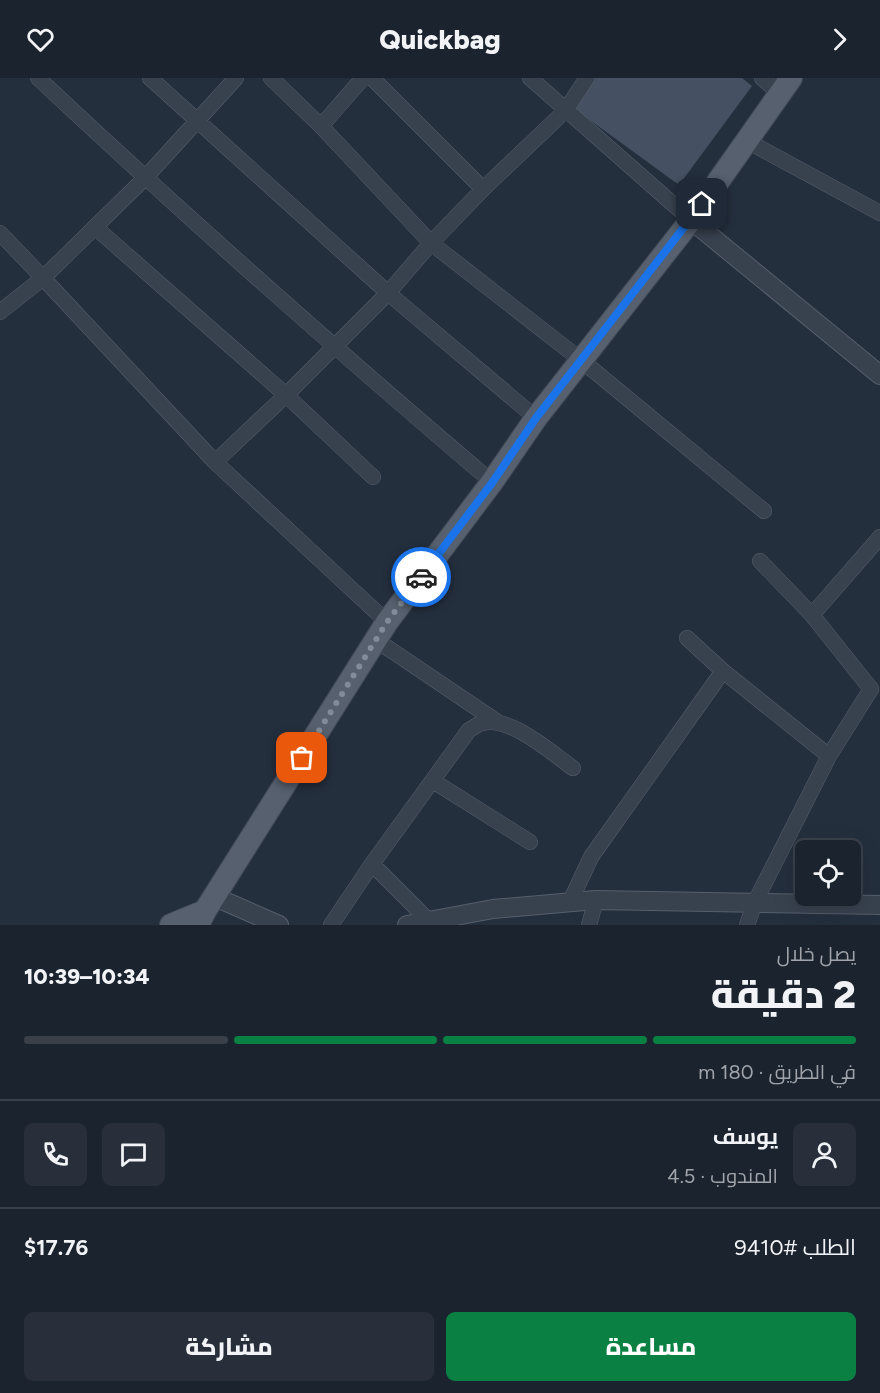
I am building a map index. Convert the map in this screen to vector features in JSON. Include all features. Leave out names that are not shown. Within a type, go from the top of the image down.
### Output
[{"type":"main road","points":[[171,925],[206,911],[382,631],[492,483],[536,418],[691,220],[785,86]]},
{"type":"street","points":[[38,78],[145,178],[333,346],[492,483]]},
{"type":"street","points":[[150,78],[388,293],[536,418]]},
{"type":"street","points":[[0,312],[43,278],[96,228],[236,78]]},
{"type":"street","points":[[271,78],[321,126],[431,243],[581,360],[764,511]]},
{"type":"street","points":[[321,126],[363,78]]},
{"type":"street","points":[[372,78],[483,189]]},
{"type":"street","points":[[530,78],[691,220],[880,375]]},
{"type":"street","points":[[214,462],[286,395],[388,293],[431,243],[483,189],[566,110],[587,78]]},
{"type":"street","points":[[762,78],[785,86]]},
{"type":"street","points":[[747,141],[880,213]]},
{"type":"street","points":[[96,228],[286,395],[373,477]]},
{"type":"street","points":[[0,233],[214,462],[382,631],[499,723],[516,729],[573,768]]},
{"type":"street","points":[[812,615],[880,537]]},
{"type":"street","points":[[747,925],[755,902],[830,756],[878,683],[760,561]]},
{"type":"street","points":[[687,638],[830,756]]},
{"type":"street","points":[[570,902],[591,857],[723,670]]},
{"type":"street","points":[[331,925],[372,864],[470,730],[482,723],[499,723]]},
{"type":"street","points":[[433,781],[530,843]]},
{"type":"street","points":[[372,864],[429,921]]},
{"type":"street","points":[[588,925],[596,900]]},
{"type":"street","points":[[407,925],[493,909],[596,900],[880,905]]},
{"type":"street","points":[[206,911],[279,925]]},
{"type":"building","points":[[594,78],[742,78],[752,86],[679,185],[572,107]]},
{"type":"way so far","points":[[302,758],[387,622],[421,577]]},
{"type":"route","points":[[421,577],[492,483],[536,418],[702,204]]}]
